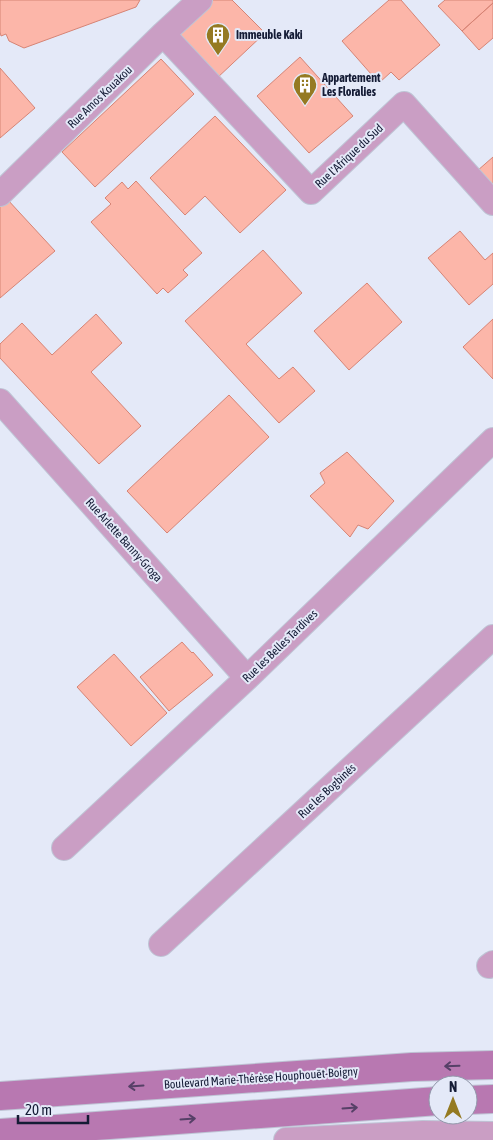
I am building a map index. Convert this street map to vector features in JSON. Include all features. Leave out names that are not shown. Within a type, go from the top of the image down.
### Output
[{"type":"main road","name":"Boulevard Marie-Thérèse Houphouët-Boigny","points":[[0,1096],[412,1067],[493,1065]]},
{"type":"main road","points":[[478,1100],[493,1099]]},
{"type":"main road","points":[[0,1133],[428,1103]]},
{"type":"street","name":"Rue Amos Kouakou","points":[[0,194],[200,0]]},
{"type":"street","name":"Rue l'Afrique du Sud","points":[[163,34],[311,192],[404,104],[493,203]]},
{"type":"street","name":"Rue Arlette Banny-Groga","points":[[0,401],[247,678]]},
{"type":"street","name":"Rue les Belles Tardives","points":[[64,848],[247,678],[493,440]]},
{"type":"street","name":"Rue les Bogbinés","points":[[161,944],[493,637]]},
{"type":"street","points":[[286,1140],[423,1133],[493,1134]]},
{"type":"building","points":[[0,0],[140,0],[136,7],[24,48],[9,41],[6,34],[1,36]]},
{"type":"building","name":"Immeuble Kaki","points":[[209,0],[232,0],[265,33],[216,79],[175,33]]},
{"type":"building","points":[[389,0],[401,0],[440,45],[399,80],[391,72],[379,83],[342,41]]},
{"type":"building","points":[[445,0],[493,0],[493,3],[462,31],[438,6]]},
{"type":"building","points":[[493,3],[493,38],[479,50],[462,31]]},
{"type":"building","name":"Appartement Les Floralies","points":[[300,57],[353,116],[309,153],[257,96]]},
{"type":"building","points":[[161,59],[194,94],[95,187],[62,152]]},
{"type":"building","points":[[0,68],[35,108],[0,138]]},
{"type":"building","points":[[215,116],[286,190],[240,233],[205,196],[185,215],[150,178]]},
{"type":"building","points":[[493,157],[493,190],[477,171]]},
{"type":"building","points":[[136,181],[202,253],[183,270],[188,275],[168,293],[163,288],[157,294],[91,222],[111,204],[105,198],[122,182],[128,189]]},
{"type":"building","points":[[7,199],[55,251],[0,298],[0,206]]},
{"type":"building","points":[[460,231],[485,260],[493,253],[493,284],[469,305],[428,258]]},
{"type":"building","points":[[263,250],[302,293],[246,344],[279,379],[293,367],[315,391],[279,423],[185,321]]},
{"type":"building","points":[[367,283],[402,322],[349,370],[314,331]]},
{"type":"building","points":[[96,314],[122,343],[91,372],[141,426],[99,464],[0,358],[0,344],[22,323],[52,355]]},
{"type":"building","points":[[493,319],[493,379],[463,347]]},
{"type":"building","points":[[229,395],[269,437],[167,533],[127,491]]},
{"type":"building","points":[[347,452],[394,501],[368,529],[358,525],[350,537],[310,496],[325,483],[320,473]]},
{"type":"building","points":[[182,642],[213,675],[169,711],[140,677]]},
{"type":"building","points":[[114,654],[167,713],[131,746],[77,687]]},
{"type":"place","name":"Immeuble Kaki","points":[[218,56]]},
{"type":"place","name":"Appartement Les Floralies","points":[[305,106]]}]
